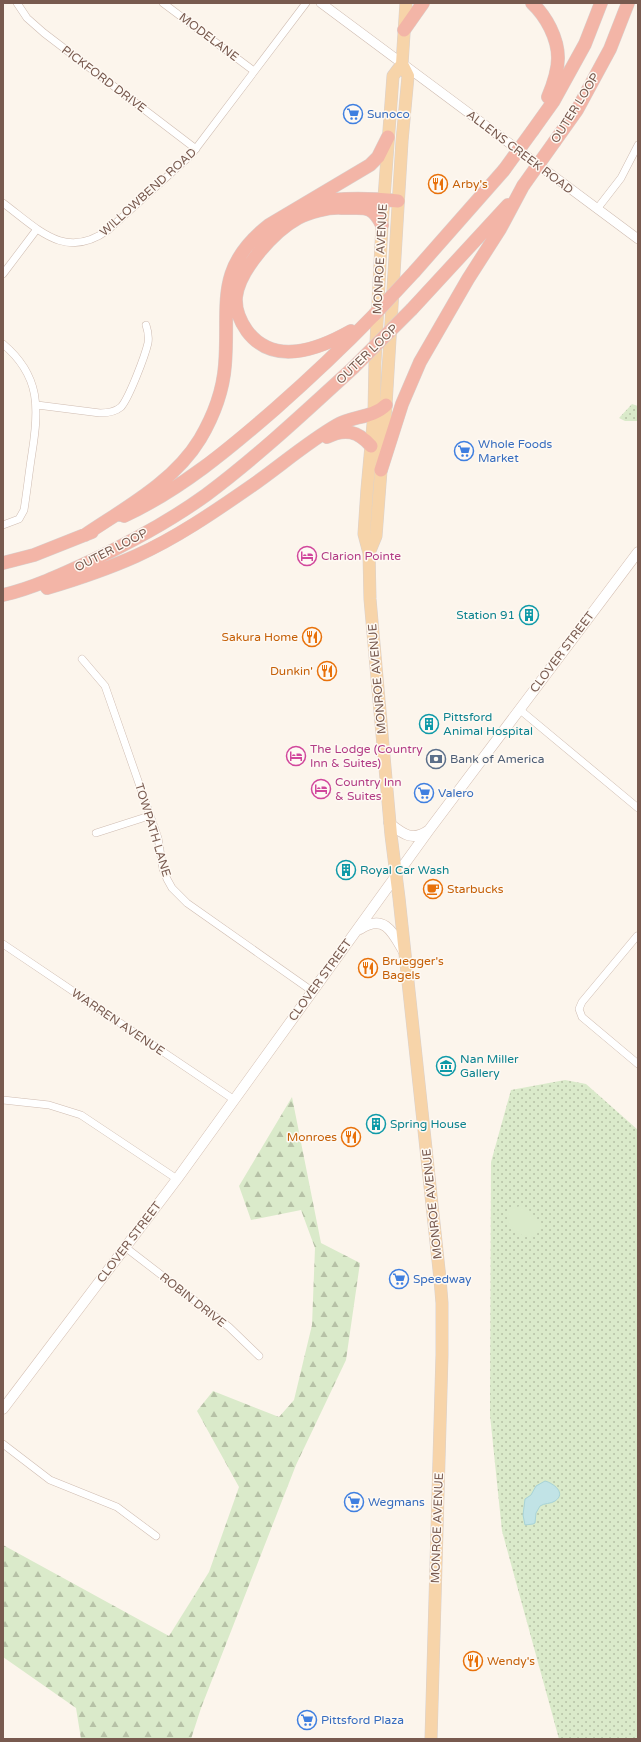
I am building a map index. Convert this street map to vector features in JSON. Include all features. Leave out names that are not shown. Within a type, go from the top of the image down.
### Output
[{"type":"highway","points":[[404,30],[423,3]]},
{"type":"highway","points":[[532,3],[546,21],[554,38],[558,58],[554,80],[533,130]]},
{"type":"highway","name":"OUTER LOOP","points":[[3,563],[34,554],[85,535],[143,507],[203,468],[260,422],[374,315],[504,170],[552,102],[585,44],[601,3]]},
{"type":"highway","name":"OUTER LOOP","points":[[3,595],[18,591],[69,571],[137,540],[172,518],[206,495],[266,446],[353,368],[412,309],[523,186],[577,110],[610,49],[628,3]]},
{"type":"highway","points":[[85,535],[166,478],[189,455],[200,440],[215,409],[223,379],[225,365],[226,297],[232,272],[243,250],[259,233],[300,206],[370,165],[378,157],[388,137]]},
{"type":"highway","points":[[381,470],[402,404],[420,362],[468,279],[500,229],[523,186]]},
{"type":"highway","points":[[300,206],[328,200],[357,197],[398,201]]},
{"type":"highway","points":[[355,332],[313,349],[298,352],[274,350],[262,345],[253,338],[245,328],[236,307],[238,287],[246,268],[255,257],[279,232],[298,218],[307,214],[338,207],[370,209],[376,214],[382,225]]},
{"type":"highway","points":[[18,591],[44,589],[137,556],[181,533],[250,487],[337,425],[380,411],[386,405]]},
{"type":"highway","points":[[306,447],[336,432],[354,432],[365,439],[370,446]]},
{"type":"main road","name":"MONROE AVENUE","points":[[369,553],[376,536],[386,405],[398,201],[408,76],[402,64],[406,3]]},
{"type":"main road","name":"MONROE AVENUE","points":[[402,64],[393,76],[388,137],[375,362],[374,413],[370,446],[364,534],[369,553],[370,599],[389,823],[405,954],[442,1303],[442,1355],[431,1739]]},
{"type":"main road","name":"CLOVER STREET","points":[[3,1409],[177,1179],[312,990],[357,931],[519,709],[638,552]]},
{"type":"main road","points":[[389,823],[402,833],[409,836],[423,834],[430,830]]},
{"type":"main road","points":[[357,931],[371,923],[383,924],[390,929],[405,954]]},
{"type":"street","name":"PICKFORD DRIVE","points":[[17,3],[27,18],[44,33],[196,149]]},
{"type":"street","name":"MODELANE","points":[[163,3],[254,71]]},
{"type":"street","name":"WILLOWBEND ROAD","points":[[3,203],[36,229],[53,239],[69,243],[85,242],[97,238],[181,165],[196,149],[306,3]]},
{"type":"street","name":"ALLENS CREEK ROAD","points":[[321,3],[638,240]]},
{"type":"street","points":[[597,209],[621,178],[638,145]]},
{"type":"street","points":[[3,274],[36,229]]},
{"type":"street","points":[[37,405],[100,413],[108,413],[120,408],[128,396],[146,349],[148,340],[146,325]]},
{"type":"street","points":[[3,344],[15,356],[28,376],[37,405],[37,422],[24,510],[19,518],[3,525]]},
{"type":"street","name":"TOWPATH LANE","points":[[82,659],[105,686],[149,816],[158,838],[163,869],[167,879],[180,897],[312,990]]},
{"type":"street","points":[[519,709],[638,808]]},
{"type":"street","points":[[96,833],[149,816]]},
{"type":"street","points":[[638,937],[637,936],[582,1002],[579,1012],[582,1017],[638,1064]]},
{"type":"street","name":"WARREN AVENUE","points":[[3,944],[234,1099]]},
{"type":"street","points":[[3,1100],[49,1105],[81,1115],[177,1179]]},
{"type":"street","name":"ROBIN DRIVE","points":[[125,1247],[228,1327],[259,1356]]},
{"type":"street","points":[[3,1444],[45,1477],[117,1507],[156,1536]]},
{"type":"green space","points":[[632,404],[638,406],[638,421],[625,421],[619,418]]},
{"type":"green space","points":[[565,1080],[586,1084],[638,1130],[638,1739],[559,1739],[502,1531],[490,1415],[491,1162],[511,1090]]},
{"type":"green space","points":[[292,1097],[321,1243],[360,1263],[346,1360],[296,1465],[201,1708],[191,1739],[81,1739],[76,1708],[3,1657],[3,1545],[169,1636],[209,1572],[239,1487],[197,1411],[213,1391],[279,1417],[294,1400],[312,1325],[315,1248],[301,1210],[251,1220],[239,1186]]},
{"type":"green space","points":[[520,1206],[530,1211],[541,1224],[536,1235],[522,1235],[508,1224],[509,1212]]},
{"type":"water","points":[[545,1481],[555,1486],[560,1495],[553,1502],[540,1506],[536,1513],[535,1523],[525,1525],[523,1515],[525,1499],[531,1495],[536,1486]]},
{"type":"place","name":"Sunoco","points":[[353,114]]},
{"type":"place","name":"Arby's","points":[[438,184]]},
{"type":"place","name":"Whole Foods Market","points":[[464,451]]},
{"type":"place","name":"Clarion Pointe","points":[[307,556]]},
{"type":"place","name":"Station 91","points":[[529,615]]},
{"type":"place","name":"Sakura Home","points":[[312,637]]},
{"type":"place","name":"Dunkin'","points":[[327,671]]},
{"type":"place","name":"Pittsford Animal Hospital","points":[[429,724]]},
{"type":"place","name":"The Lodge (Country Inn & Suites)","points":[[296,756]]},
{"type":"place","name":"Bank of America","points":[[436,759]]},
{"type":"place","name":"Country Inn & Suites","points":[[321,789]]},
{"type":"place","name":"Valero","points":[[424,793]]},
{"type":"place","name":"Royal Car Wash","points":[[346,870]]},
{"type":"place","name":"Starbucks","points":[[433,889]]},
{"type":"place","name":"Bruegger's Bagels","points":[[368,968]]},
{"type":"place","name":"Nan Miller Gallery","points":[[446,1066]]},
{"type":"place","name":"Spring House","points":[[376,1124]]},
{"type":"place","name":"Monroes","points":[[351,1137]]},
{"type":"place","name":"Speedway","points":[[399,1279]]},
{"type":"place","name":"Wegmans","points":[[354,1502]]},
{"type":"place","name":"Wendy's","points":[[473,1661]]},
{"type":"place","name":"Pittsford Plaza","points":[[307,1720]]}]
